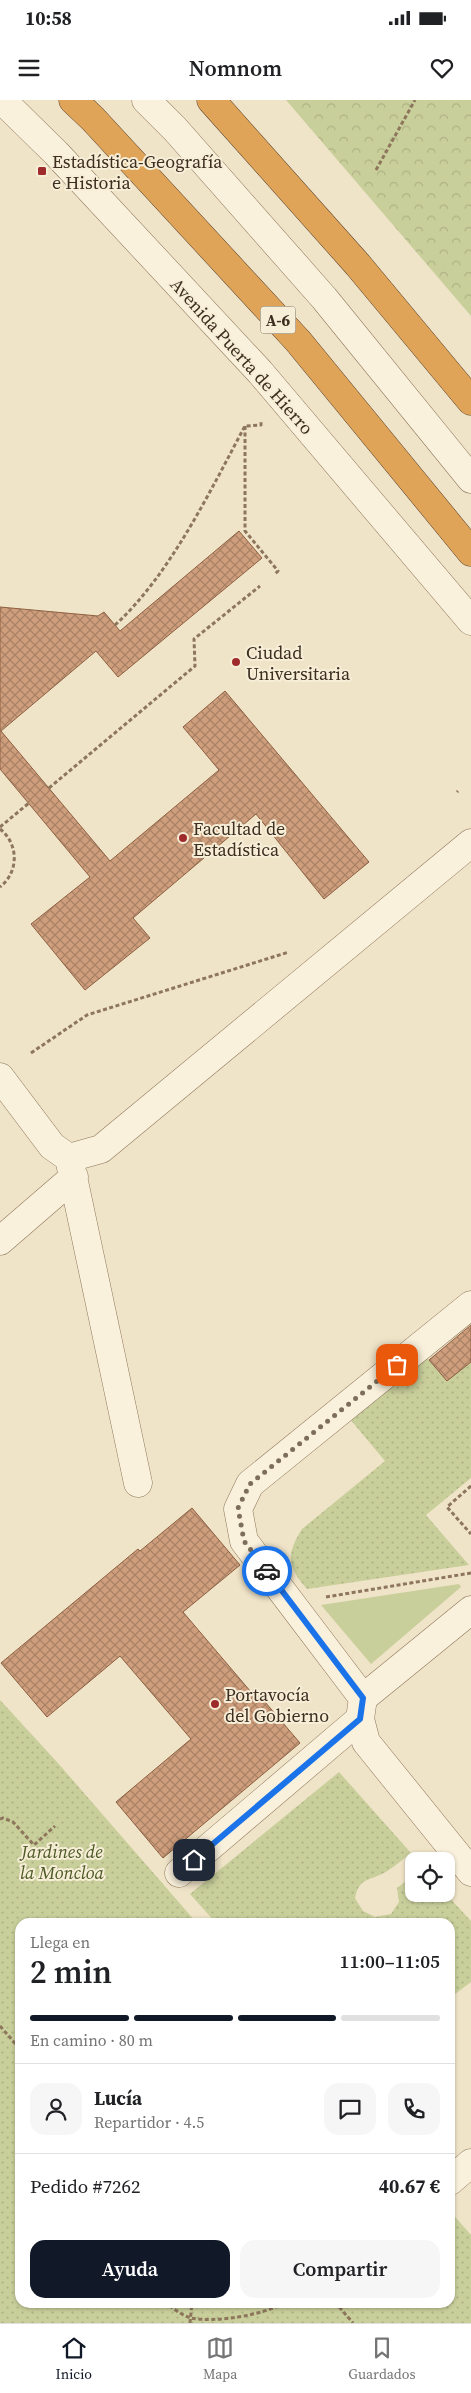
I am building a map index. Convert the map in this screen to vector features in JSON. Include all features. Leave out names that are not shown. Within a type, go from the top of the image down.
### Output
[{"type":"highway","name":"A-6","points":[[73,100],[93,119],[298,342],[471,552]]},
{"type":"highway","points":[[212,100],[358,265],[471,402]]},
{"type":"street","name":"Avenida Puerta de Hierro","points":[[2,100],[56,153],[260,372],[471,621]]},
{"type":"street","points":[[146,100],[175,129],[324,298],[471,479]]},
{"type":"street","points":[[0,1241],[72,1167],[101,1149],[471,843]]},
{"type":"street","points":[[0,1077],[52,1146],[72,1167],[138,1483]]},
{"type":"street","points":[[466,1858],[366,1742],[362,1709],[291,1602],[244,1541],[238,1508],[250,1484],[471,1305]]},
{"type":"street","points":[[179,1873],[471,1610]]},
{"type":"street","points":[[455,2177],[471,2163]]},
{"type":"path","points":[[376,170],[415,100]]},
{"type":"path","points":[[245,426],[261,425]]},
{"type":"path","points":[[245,426],[244,531],[278,571],[275,574]]},
{"type":"path","points":[[115,625],[128,613],[180,542],[245,426]]},
{"type":"path","points":[[49,788],[195,666],[194,639],[260,586]]},
{"type":"path","points":[[0,887],[10,877],[14,866],[14,852],[10,840],[0,828],[29,803]]},
{"type":"path","points":[[31,1052],[87,1015],[290,952],[296,953]]},
{"type":"path","points":[[471,1486],[448,1506],[471,1534]]},
{"type":"path","points":[[291,1602],[471,1573]]},
{"type":"path","points":[[0,1819],[14,1822],[34,1845],[55,1826]]},
{"type":"path","points":[[0,2026],[15,2043]]},
{"type":"path","points":[[174,2308],[190,2318],[216,2319],[246,2315],[274,2308]]},
{"type":"path","points":[[190,2323],[191,2308]]},
{"type":"path","points":[[340,2308],[353,2323]]},
{"type":"green space","points":[[286,100],[471,100],[471,316]]},
{"type":"green space","points":[[427,1358],[447,1381],[471,1362],[471,1478],[426,1515],[469,1565],[307,1589],[292,1567],[291,1560],[293,1546],[302,1529],[385,1461],[349,1418]]},
{"type":"green space","points":[[459,1584],[461,1587],[371,1664],[321,1605]]},
{"type":"green space","name":"Jardines de la Moncloa","points":[[0,1700],[57,1762],[193,1918],[15,1918],[15,2308],[455,2308],[455,2217],[471,2235],[471,2323],[0,2323]]},
{"type":"green space","points":[[339,1772],[410,1852],[405,1852],[405,1858],[386,1872],[361,1884],[355,1898],[363,1911],[375,1917],[391,1914],[399,1902],[397,1888],[405,1882],[405,1902],[453,1902],[471,1921],[471,1982],[455,1994],[455,1918],[211,1918],[190,1894]]},
{"type":"building","name":"Facultad de Estadística","points":[[239,531],[262,558],[118,677],[96,651],[1,731],[110,861],[219,770],[183,727],[225,691],[369,862],[324,899],[256,814],[133,918],[150,938],[85,990],[31,924],[90,877],[0,769],[0,607],[98,616],[104,612],[120,631]]},
{"type":"building","points":[[471,1325],[471,1362],[447,1381],[429,1360]]},
{"type":"building","name":"Portavocía del Gobierno","points":[[192,1508],[240,1565],[183,1612],[251,1692],[254,1689],[300,1743],[163,1858],[116,1802],[191,1739],[120,1656],[47,1717],[1,1663],[138,1549],[140,1551]]},
{"type":"way so far","points":[[267,1571],[244,1541],[238,1508],[250,1484],[397,1365]]},
{"type":"place","name":"Estadística-Geografía e Historia","points":[[42,171]]},
{"type":"place","name":"Ciudad Universitaria","points":[[236,662]]},
{"type":"place","name":"Facultad de Estadística","points":[[183,838]]},
{"type":"place","name":"Portavocía del Gobierno","points":[[215,1704]]},
{"type":"route","points":[[194,1860],[360,1719],[363,1698],[267,1571]]}]
